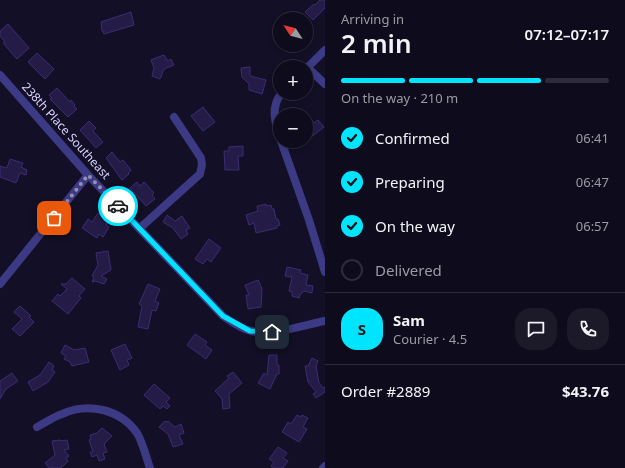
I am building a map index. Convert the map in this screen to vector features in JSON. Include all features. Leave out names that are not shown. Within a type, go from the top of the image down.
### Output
[{"type":"street","points":[[313,62],[325,50]]},
{"type":"street","points":[[313,73],[325,84]]},
{"type":"street","name":"238th Place Southeast","points":[[0,75],[88,175],[223,316],[250,331],[272,332],[325,321]]},
{"type":"street","points":[[140,228],[200,174],[202,165],[201,158],[174,117]]},
{"type":"street","points":[[283,148],[309,220],[325,272]]},
{"type":"street","points":[[0,284],[88,175]]},
{"type":"street","points":[[37,427],[62,414],[74,410],[101,409],[117,414],[131,426],[138,435],[150,468]]},
{"type":"building","points":[[320,0],[325,0],[325,8],[313,20],[313,12],[305,12],[314,4],[315,5]]},
{"type":"building","points":[[131,12],[134,25],[104,34],[102,31],[101,22]]},
{"type":"building","points":[[8,24],[29,48],[17,59],[3,43],[5,42],[0,36],[0,31]]},
{"type":"building","points":[[37,53],[54,69],[45,79],[28,62]]},
{"type":"building","points":[[164,55],[168,61],[171,59],[174,65],[164,69],[160,79],[152,76],[154,68],[151,60]]},
{"type":"building","points":[[250,67],[250,76],[266,80],[262,94],[249,90],[249,84],[242,77],[241,68]]},
{"type":"building","points":[[57,88],[70,102],[71,100],[77,109],[68,117],[50,99],[52,98],[49,95]]},
{"type":"building","points":[[203,107],[215,122],[203,131],[191,116]]},
{"type":"building","points":[[318,120],[324,127],[313,136],[313,122],[314,123]]},
{"type":"building","points":[[89,121],[96,128],[93,131],[103,142],[96,148],[80,130]]},
{"type":"building","points":[[243,146],[243,156],[238,156],[239,170],[225,170],[224,151],[229,151],[229,147]]},
{"type":"building","points":[[112,152],[120,162],[123,160],[131,170],[122,180],[106,158]]},
{"type":"building","points":[[10,159],[23,163],[21,167],[27,170],[26,175],[20,173],[16,183],[0,177],[0,166],[7,168]]},
{"type":"building","points":[[137,182],[140,186],[144,182],[154,193],[152,195],[155,199],[146,206],[130,188]]},
{"type":"building","points":[[266,204],[266,206],[271,205],[272,209],[274,209],[276,219],[278,219],[280,225],[277,226],[277,228],[256,233],[254,223],[249,225],[246,215],[258,211],[257,206]]},
{"type":"building","points":[[98,213],[109,221],[106,225],[109,227],[103,237],[99,234],[97,238],[82,228],[88,219],[92,222]]},
{"type":"building","points":[[167,215],[175,221],[182,216],[190,228],[186,230],[188,234],[181,239],[173,228],[163,222]]},
{"type":"building","points":[[209,239],[221,248],[211,262],[207,259],[203,264],[195,259]]},
{"type":"building","points":[[108,251],[111,270],[101,276],[107,279],[104,284],[95,281],[92,282],[94,277],[92,276],[98,265],[96,253]]},
{"type":"building","points":[[287,267],[301,270],[300,273],[308,275],[306,285],[313,286],[312,293],[304,291],[299,298],[292,296],[292,292],[289,291],[292,277],[285,276]]},
{"type":"building","points":[[72,278],[85,289],[79,296],[81,298],[68,314],[52,301],[58,294],[60,296],[67,289],[61,284],[66,284]]},
{"type":"building","points":[[258,280],[262,289],[261,307],[248,309],[246,295],[249,295],[245,285]]},
{"type":"building","points":[[148,284],[160,289],[155,301],[159,303],[156,311],[152,310],[148,329],[138,327],[142,306],[139,304]]},
{"type":"building","points":[[20,306],[31,316],[29,317],[34,322],[20,336],[12,329],[22,319],[14,312]]},
{"type":"building","points":[[195,334],[207,342],[205,345],[212,350],[206,359],[187,345]]},
{"type":"building","points":[[125,344],[132,358],[127,360],[129,365],[120,370],[111,350]]},
{"type":"building","points":[[65,345],[74,350],[85,348],[89,362],[72,366],[70,362],[64,359],[66,356],[61,353]]},
{"type":"building","points":[[269,355],[277,355],[277,365],[279,365],[279,374],[277,374],[270,389],[258,383],[264,373],[267,375]]},
{"type":"building","points":[[312,358],[318,361],[316,366],[319,383],[323,388],[325,387],[325,392],[316,398],[313,394],[316,392],[308,382],[305,366],[308,366]]},
{"type":"building","points":[[49,362],[54,366],[52,370],[55,372],[48,382],[33,391],[28,382],[40,375]]},
{"type":"building","points":[[233,372],[242,383],[229,394],[230,408],[223,409],[222,399],[215,391],[229,378],[227,376]]},
{"type":"building","points":[[12,373],[18,381],[6,389],[0,399],[0,381]]},
{"type":"building","points":[[154,384],[170,398],[166,402],[170,406],[167,409],[163,406],[160,409],[144,395]]},
{"type":"building","points":[[297,415],[301,417],[302,415],[308,418],[303,427],[307,429],[299,442],[282,432],[288,422],[291,424]]},
{"type":"building","points":[[165,421],[168,421],[175,427],[181,424],[184,433],[179,435],[183,444],[173,447],[168,434],[159,427]]},
{"type":"building","points":[[102,428],[112,436],[104,444],[107,452],[103,453],[105,459],[99,461],[97,455],[92,457],[90,452],[93,452],[89,440],[91,439],[90,435],[97,433]]},
{"type":"building","points":[[67,440],[69,449],[64,450],[69,456],[66,458],[68,461],[61,468],[49,468],[45,463],[55,455],[52,441]]},
{"type":"building","points":[[278,447],[287,453],[283,458],[288,461],[283,468],[274,468],[271,466],[274,462],[269,459]]},
{"type":"way so far","points":[[54,218],[88,175],[118,206]]},
{"type":"route","points":[[118,206],[223,316],[250,331],[272,332]]}]
